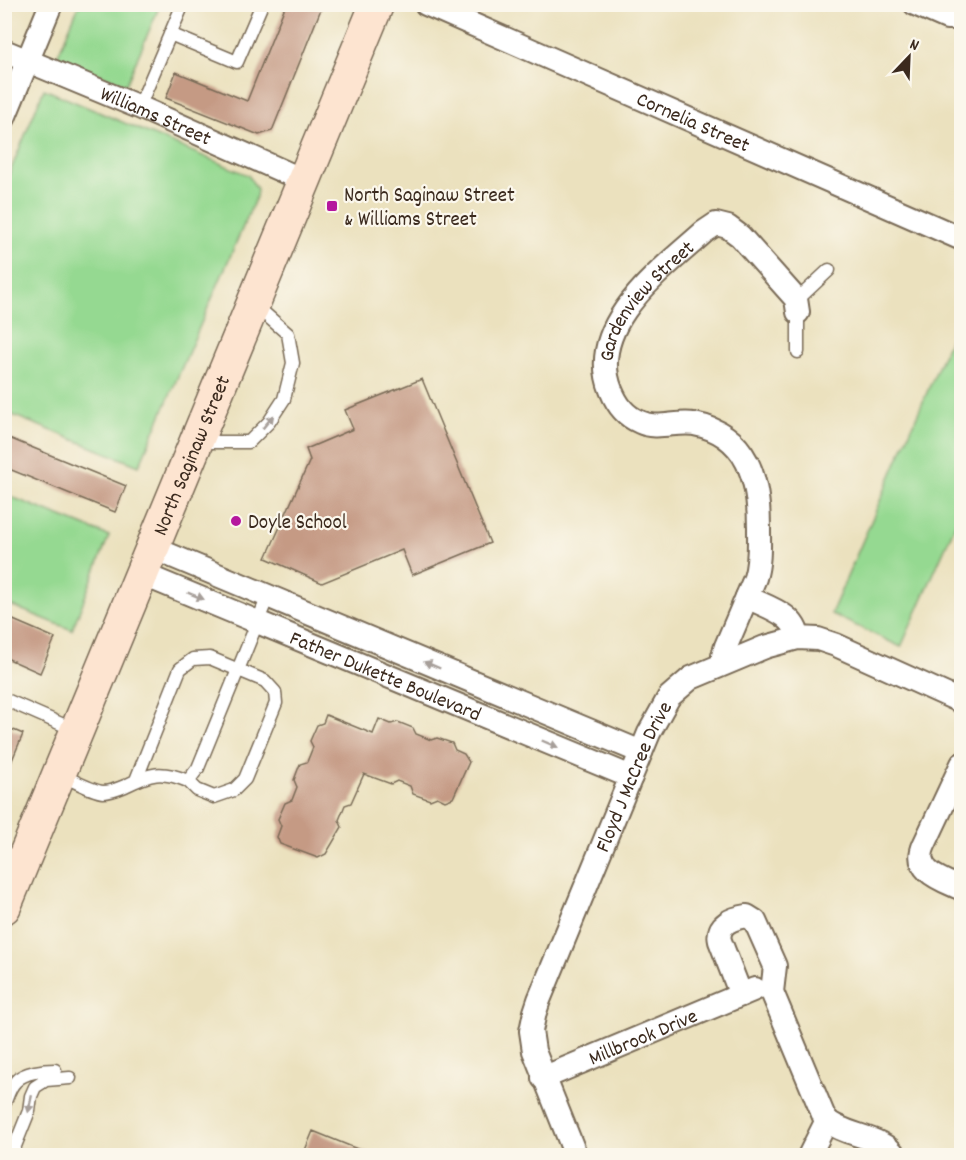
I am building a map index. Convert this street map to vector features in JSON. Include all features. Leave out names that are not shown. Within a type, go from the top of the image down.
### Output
[{"type":"main road","name":"North Saginaw Street","points":[[4,907],[377,4]]},
{"type":"street","points":[[4,118],[51,4]]},
{"type":"street","name":"Cornelia Street","points":[[426,4],[962,239]]},
{"type":"street","points":[[915,4],[947,18],[962,18]]},
{"type":"street","name":"Williams Street","points":[[4,51],[139,107],[305,182]]},
{"type":"street","name":"Gardenview Street","points":[[724,663],[723,656],[726,646],[758,567],[759,513],[755,486],[744,456],[727,437],[709,428],[685,423],[648,425],[628,416],[617,404],[609,385],[606,359],[619,320],[636,294],[704,232],[716,225],[728,227],[740,236],[797,306]]},
{"type":"street","name":"Father Dukette Boulevard","points":[[147,561],[268,596],[641,752]]},
{"type":"street","name":"Father Dukette Boulevard","points":[[147,561],[258,621],[631,777]]},
{"type":"street","points":[[747,597],[789,618],[796,626],[798,638]]},
{"type":"street","name":"Floyd J McCree Drive","points":[[576,1155],[543,1077],[532,1041],[531,1031],[535,1012],[641,752],[660,711],[676,690],[691,678],[724,663],[775,643],[798,638],[818,639],[836,645],[962,702]]},
{"type":"street","points":[[462,708],[473,682]]},
{"type":"street","points":[[522,732],[532,707]]},
{"type":"street","points":[[962,764],[920,856],[923,866],[930,874],[962,889]]},
{"type":"street","points":[[741,995],[719,936],[723,925],[747,916],[755,921],[776,970],[771,986],[773,997],[827,1120],[839,1128],[887,1147],[895,1155]]},
{"type":"street","name":"Millbrook Drive","points":[[543,1077],[759,987],[771,986]]},
{"type":"street","points":[[809,1155],[827,1120]]},
{"type":"lane","points":[[139,107],[183,4]]},
{"type":"lane","points":[[170,34],[237,62],[262,4]]},
{"type":"lane","points":[[798,352],[797,306],[829,270]]},
{"type":"lane","points":[[196,442],[249,442],[269,422],[284,399],[293,363],[288,334],[254,304]]},
{"type":"lane","points":[[188,781],[198,768],[268,596]]},
{"type":"lane","points":[[59,774],[101,792],[116,791],[157,772],[171,774],[188,781],[197,790],[214,797],[234,790],[245,779],[276,703],[275,692],[265,681],[210,658],[193,659],[180,669],[136,780]]},
{"type":"lane","points":[[4,699],[77,730]]},
{"type":"lane","points":[[4,1104],[18,1079],[41,1071],[55,1070]]},
{"type":"lane","points":[[11,1155],[29,1111],[35,1087],[46,1080],[70,1078]]},
{"type":"green space","points":[[79,5],[160,5],[126,85],[57,57]]},
{"type":"green space","points":[[44,89],[248,175],[257,189],[256,197],[139,466],[5,412],[5,184]]},
{"type":"green space","points":[[961,314],[961,518],[957,521],[901,647],[831,614]]},
{"type":"green space","points":[[4,494],[109,536],[72,630],[5,603]]},
{"type":"building","points":[[286,4],[323,4],[272,131],[259,135],[166,98],[176,72],[247,101]]},
{"type":"building","points":[[422,379],[490,543],[412,575],[402,550],[322,583],[266,558],[310,460],[306,449],[353,429],[345,410]]},
{"type":"building","points":[[4,436],[126,486],[115,512],[4,467]]},
{"type":"building","points":[[4,616],[55,638],[40,673],[4,657]]},
{"type":"building","points":[[326,715],[373,734],[379,719],[391,724],[398,722],[413,728],[416,734],[431,740],[437,738],[452,743],[455,750],[464,754],[469,762],[453,798],[445,801],[437,797],[430,800],[413,794],[410,786],[397,781],[391,784],[364,774],[351,803],[345,805],[339,820],[342,827],[326,854],[318,858],[280,844],[277,837],[281,826],[278,819],[285,803],[292,800],[297,787],[294,780],[300,764],[307,762],[313,747],[310,741],[317,725],[323,723]]},
{"type":"building","points":[[4,726],[23,734],[5,777],[4,777]]},
{"type":"building","points":[[313,1131],[372,1155],[303,1155]]},
{"type":"place","name":"North Saginaw Street & Williams Street","points":[[332,206]]},
{"type":"place","name":"Doyle School","points":[[236,521]]}]
